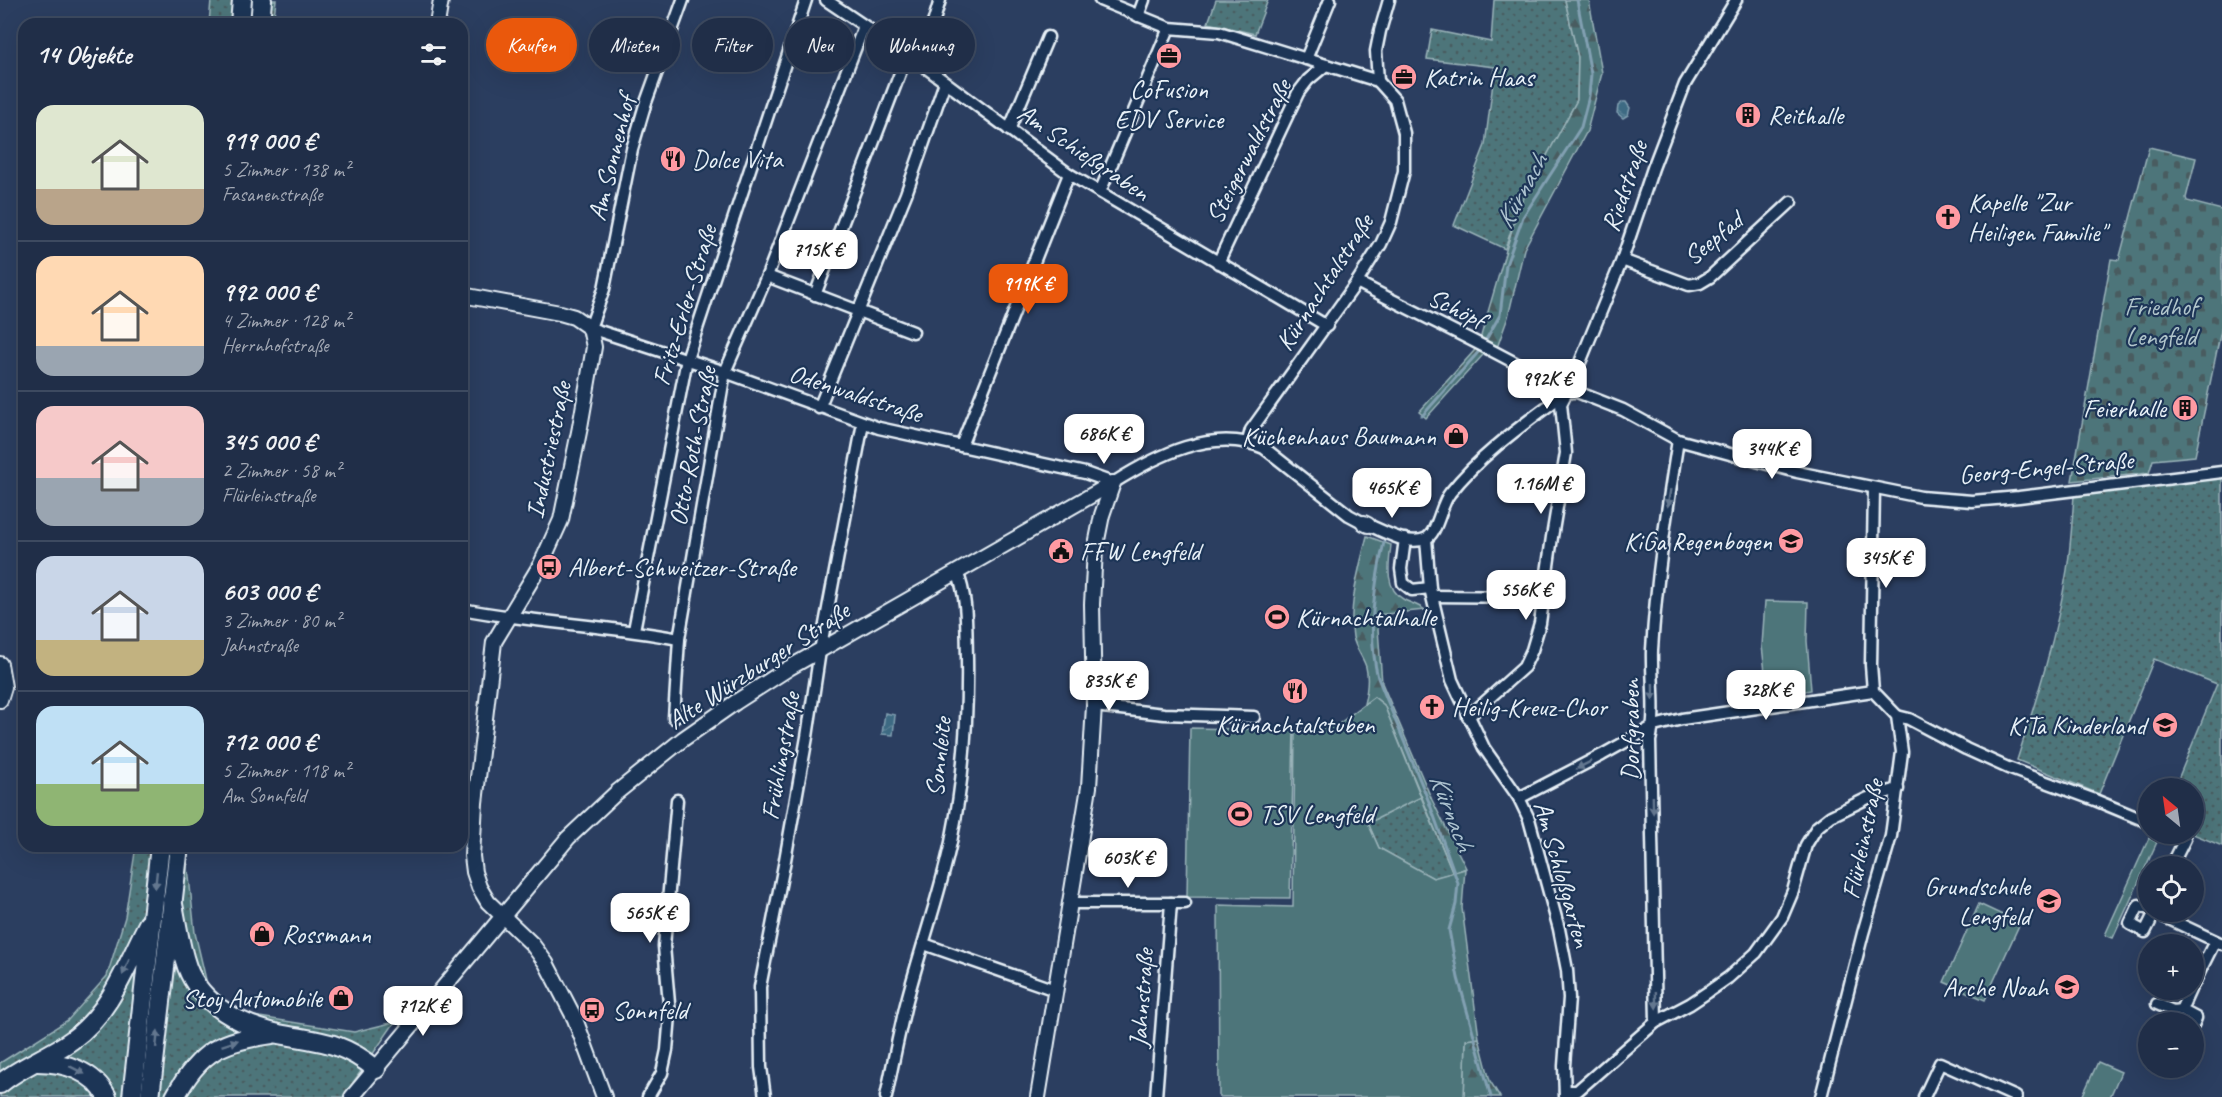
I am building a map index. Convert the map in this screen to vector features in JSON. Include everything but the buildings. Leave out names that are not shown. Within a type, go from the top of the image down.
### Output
[{"type":"highway","points":[[240,18],[242,0]]},
{"type":"highway","points":[[260,18],[262,0]]},
{"type":"highway","points":[[132,1097],[159,852]]},
{"type":"highway","points":[[150,1097],[177,852]]},
{"type":"highway","points":[[172,900],[188,969],[199,989],[215,1006],[234,1018],[277,1033],[340,1045],[357,1054],[376,1069]]},
{"type":"highway","points":[[0,1084],[72,1040],[99,1016],[118,986],[153,915]]},
{"type":"highway","points":[[175,1097],[184,1080],[199,1061],[223,1044],[277,1033]]},
{"type":"highway","points":[[37,1062],[71,1066],[88,1075],[107,1097]]},
{"type":"street","points":[[438,18],[441,0]]},
{"type":"street","name":"Am Sonnenhof","points":[[590,328],[604,289],[632,149],[645,105],[683,0]]},
{"type":"street","name":"Fritz-Erler-Straße","points":[[634,630],[687,359],[806,0]]},
{"type":"street","name":"Am Schießgraben","points":[[826,0],[864,26]]},
{"type":"street","points":[[935,18],[940,0]]},
{"type":"street","points":[[1100,0],[1169,27],[1220,32],[1378,81],[1376,51],[1389,0]]},
{"type":"street","points":[[1138,16],[1144,0]]},
{"type":"street","points":[[1306,59],[1330,0]]},
{"type":"street","name":"Riedstraße","points":[[1468,717],[1524,667],[1532,650],[1540,623],[1566,453],[1561,404],[1622,261],[1653,168],[1685,84],[1736,0]]},
{"type":"street","name":"Otto-Roth-Straße","points":[[674,718],[679,639],[724,372],[767,276],[864,26]]},
{"type":"street","points":[[1100,192],[1169,27]]},
{"type":"street","points":[[1009,130],[1048,37]]},
{"type":"street","name":"Steigerwaldstraße","points":[[1218,263],[1298,93],[1308,80],[1326,65]]},
{"type":"street","points":[[815,295],[900,72]]},
{"type":"street","name":"Am Schießgraben","points":[[932,72],[1069,174],[1327,326]]},
{"type":"street","name":"Kürnachtalstraße","points":[[1248,441],[1251,430],[1357,282],[1381,244],[1391,222],[1404,171],[1404,133],[1395,100],[1378,81]]},
{"type":"street","points":[[819,408],[906,194],[945,82]]},
{"type":"street","points":[[961,446],[1069,174]]},
{"type":"street","name":"Seepfad","points":[[1622,261],[1689,285],[1700,283],[1710,277],[1791,202]]},
{"type":"street","points":[[767,276],[913,332]]},
{"type":"street","name":"Schöpf","points":[[1357,282],[1525,367],[1567,392]]},
{"type":"street","points":[[468,296],[560,313],[574,317],[590,328]]},
{"type":"street","name":"Odenwaldstraße","points":[[590,328],[687,359],[863,423],[1085,473],[1113,483]]},
{"type":"street","name":"Industriestraße","points":[[590,328],[594,347],[561,520],[541,564],[494,642],[474,803],[472,856],[479,887],[488,902],[532,944],[546,963],[575,1019],[604,1097]]},
{"type":"street","points":[[1038,1097],[1089,787],[1094,706],[1092,604],[1095,550],[1102,514],[1113,483],[1182,448],[1205,442],[1248,441],[1264,448],[1349,515],[1405,540],[1426,539],[1435,531],[1438,516],[1448,496],[1463,477],[1504,439],[1567,392]]},
{"type":"street","name":"Georg-Engel-Straße","points":[[1567,392],[1577,392],[1623,410],[1678,440],[1797,472],[1921,497],[1972,501],[2222,472]]},
{"type":"street","name":"Frühlingstraße","points":[[765,1097],[761,1067],[760,987],[863,423]]},
{"type":"street","name":"Dorfgraben","points":[[1656,1022],[1650,741],[1654,726],[1652,651],[1658,581],[1678,440]]},
{"type":"street","name":"Alte Würzburger Straße","points":[[352,1097],[568,838],[608,800],[683,739],[736,702],[820,651],[1113,483]]},
{"type":"street","points":[[1874,488],[1871,654],[1873,691],[1897,717],[1909,719],[2008,768],[2138,818]]},
{"type":"street","points":[[1077,504],[1102,514]]},
{"type":"street","name":"Am Schloßgarten","points":[[1426,539],[1431,592],[1452,681],[1484,748],[1519,798],[1529,819],[1559,929],[1567,970],[1569,998],[1564,1066],[1573,1094]]},
{"type":"street","points":[[1405,540],[1401,569],[1403,583],[1412,590],[1543,597]]},
{"type":"street","name":"Sonnleite","points":[[886,1097],[906,1006],[951,840],[963,753],[967,686],[966,615],[962,584],[957,572]]},
{"type":"street","points":[[468,610],[508,618],[634,630],[679,639]]},
{"type":"street","points":[[0,664],[3,687],[0,700]]},
{"type":"street","points":[[1519,798],[1654,726],[1682,719],[1873,691]]},
{"type":"street","points":[[1094,706],[1164,714],[1254,717]]},
{"type":"street","name":"Flürleinstraße","points":[[1821,1097],[1851,977],[1891,836],[1902,752],[1897,717]]},
{"type":"street","points":[[1573,1094],[1656,1022],[1690,1004],[1722,982],[1756,953],[1782,917],[1793,891],[1806,845],[1817,827],[1831,816],[1868,798],[1898,789]]},
{"type":"street","points":[[648,1097],[662,1073],[667,1050],[670,1016],[664,946],[677,800]]},
{"type":"street","points":[[1071,903],[1185,903]]},
{"type":"street","name":"Jahnstraße","points":[[1156,1097],[1171,903]]},
{"type":"street","points":[[2138,907],[2130,924],[2145,932],[2150,922]]},
{"type":"street","points":[[2176,922],[2218,942],[2204,966]]},
{"type":"street","points":[[924,944],[1055,990]]},
{"type":"street","points":[[2181,1010],[2186,1000]]},
{"type":"street","points":[[2157,1004],[2173,1011],[2185,1012]]},
{"type":"street","points":[[1924,1097],[1940,1063],[2016,1097]]},
{"type":"green space","points":[[211,0],[276,0],[274,18],[210,18]]},
{"type":"green space","points":[[1216,0],[1268,0],[1255,34],[1208,23]]},
{"type":"green space","points":[[1494,0],[1565,0],[1578,57],[1577,100],[1518,209],[1505,249],[1454,225],[1485,145],[1495,67],[1427,59],[1432,30],[1491,42]]},
{"type":"green space","points":[[1565,0],[1589,0],[1602,73],[1587,131],[1524,249],[1508,317],[1498,345],[1482,356],[1426,418],[1419,412],[1474,351],[1481,336],[1518,209],[1577,100],[1578,57]]},
{"type":"green space","name":"Friedhof Lengfeld","points":[[2149,147],[2196,158],[2187,201],[2222,210],[2222,326],[2195,456],[2153,460],[2149,473],[2072,481],[2111,259],[2119,260]]},
{"type":"green space","points":[[2222,476],[2222,846],[2204,839],[2204,778],[2179,778],[2217,684],[2154,659],[2099,794],[2017,760],[2058,618],[2068,561],[2074,496]]},
{"type":"green space","points":[[1367,536],[1391,545],[1389,575],[1393,588],[1403,599],[1425,610],[1377,615],[1382,683],[1432,800],[1466,868],[1453,873],[1384,705],[1374,697],[1364,704],[1367,672],[1353,637],[1352,612]]},
{"type":"green space","points":[[1765,601],[1808,602],[1807,641],[1811,690],[1768,698],[1762,646]]},
{"type":"green space","points":[[1374,697],[1384,705],[1421,797],[1368,823],[1379,848],[1433,878],[1465,869],[1462,908],[1479,1038],[1466,1040],[1464,1097],[1219,1097],[1218,905],[1293,907],[1295,730],[1336,726]]},
{"type":"green space","name":"TSV Lengfeld","points":[[1190,728],[1294,730],[1290,898],[1187,897]]},
{"type":"green space","points":[[1421,797],[1453,873],[1433,878],[1379,848],[1368,823]]},
{"type":"green space","points":[[2146,844],[2156,844],[2151,856],[2141,856]]},
{"type":"green space","points":[[135,852],[188,852],[195,933],[207,984],[241,1014],[354,1032],[395,1022],[343,1097],[0,1097],[0,1063],[68,1020],[107,976],[125,917]]},
{"type":"green space","points":[[2138,862],[2138,883],[2113,938],[2105,935]]},
{"type":"green space","points":[[1979,904],[2020,923],[1985,1000],[1944,982]]},
{"type":"green space","points":[[1479,1038],[1490,1081],[1500,1097],[1464,1097],[1466,1040]]},
{"type":"green space","points":[[2098,1062],[2121,1072],[2110,1097],[2082,1097]]},
{"type":"water","points":[[1626,102],[1630,108],[1628,115],[1623,118],[1617,113],[1618,106]]},
{"type":"water","points":[[885,713],[895,715],[893,735],[882,734]]},
{"type":"waterway","name":"Kürnach","points":[[1484,343],[1500,315],[1506,265],[1523,217],[1581,127],[1589,96],[1591,74],[1577,0]]},
{"type":"waterway","name":"Kürnach","points":[[1422,416],[1481,349]]},
{"type":"waterway","name":"Kürnach","points":[[1384,542],[1377,576],[1372,627],[1378,678],[1429,802],[1458,883],[1456,904],[1449,930],[1458,978],[1491,1097]]},
{"type":"place","name":"CoFusion EDV Service","points":[[1169,56]]},
{"type":"place","name":"Katrin Haas","points":[[1404,77]]},
{"type":"place","name":"Reithalle","points":[[1748,115]]},
{"type":"place","name":"Dolce Vita","points":[[673,159]]},
{"type":"place","name":"Kapelle \"Zur Heiligen Familie\"","points":[[1948,217]]},
{"type":"place","name":"Feierhalle","points":[[2185,408]]},
{"type":"place","name":"Küchenhaus Baumann","points":[[1456,436]]},
{"type":"place","name":"KiGa Regenbogen","points":[[1791,541]]},
{"type":"place","name":"FFW Lengfeld","points":[[1061,551]]},
{"type":"place","name":"Albert-Schweitzer-Straße","points":[[549,567]]},
{"type":"place","name":"Kürnachtalhalle","points":[[1277,617]]},
{"type":"place","name":"Kürnachtalstuben","points":[[1295,691]]},
{"type":"place","name":"Heilig-Kreuz-Chor","points":[[1432,707]]},
{"type":"place","name":"KiTa Kinderland","points":[[2165,725]]},
{"type":"place","name":"TSV Lengfeld","points":[[1240,814]]},
{"type":"place","name":"Grundschule Lengfeld","points":[[2049,901]]},
{"type":"place","name":"Rossmann","points":[[262,934]]},
{"type":"place","name":"Arche Noah","points":[[2067,987]]},
{"type":"place","name":"Stoy Automobile","points":[[341,998]]},
{"type":"place","name":"Sonnfeld","points":[[592,1010]]}]
